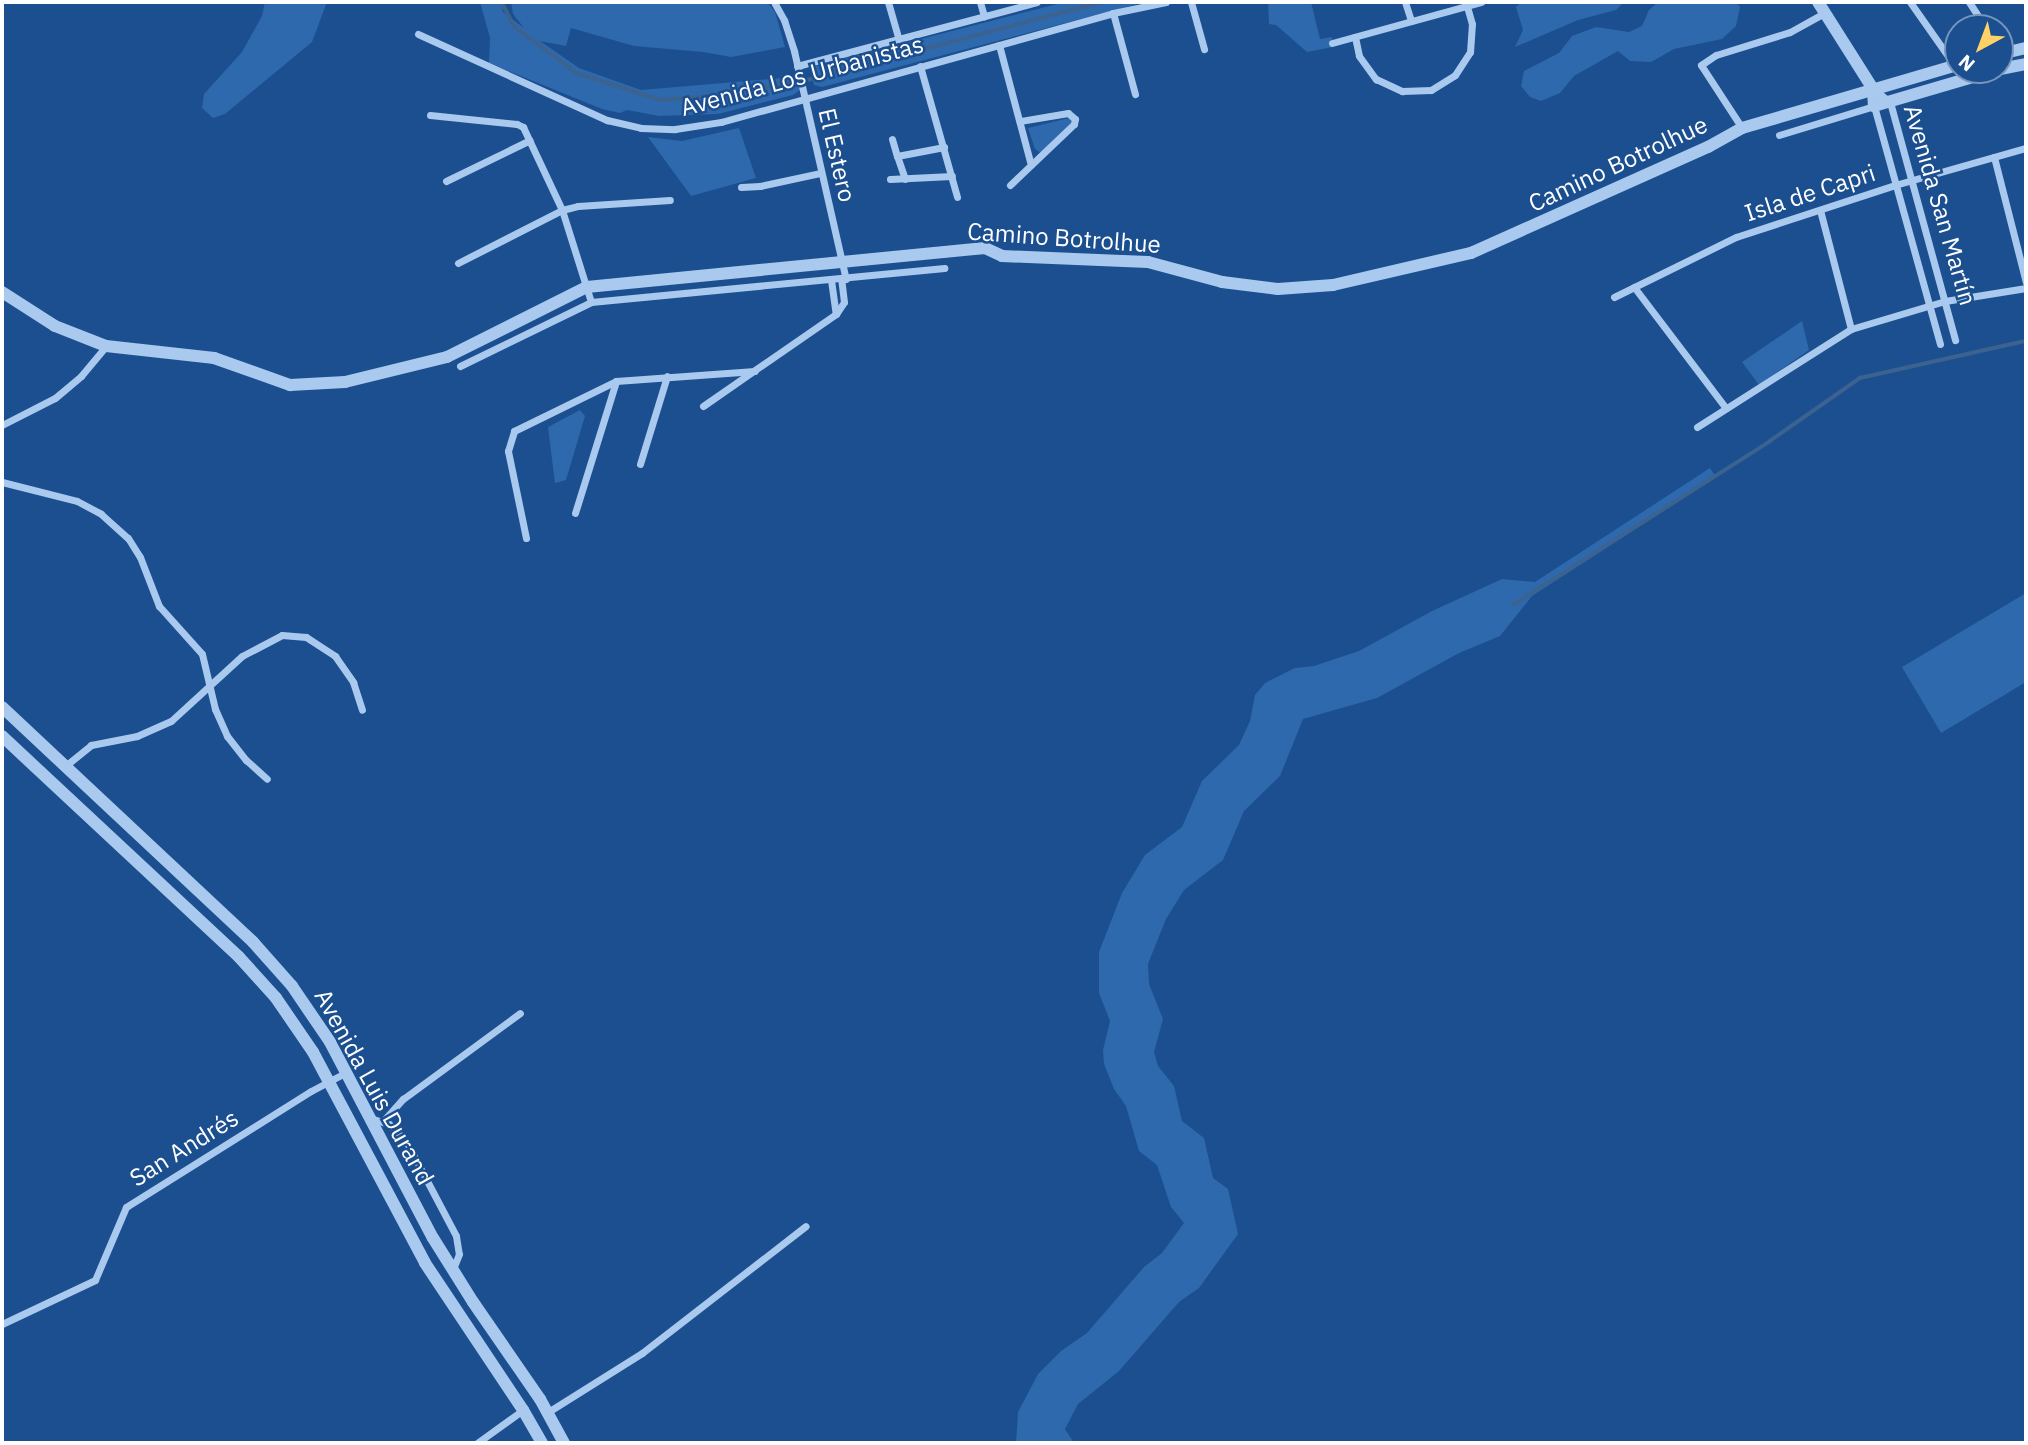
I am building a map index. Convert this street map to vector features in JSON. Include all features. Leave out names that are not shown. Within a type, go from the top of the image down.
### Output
[{"type":"street","name":"El Estero","points":[[774,2],[784,20],[798,70],[820,173],[843,261],[844,302],[836,314]]},
{"type":"street","points":[[888,2],[898,37]]},
{"type":"street","points":[[980,2],[984,16]]},
{"type":"street","name":"Avenida Los Urbanistas","points":[[798,70],[898,37],[1037,2]]},
{"type":"street","name":"Avenida Los Urbanistas","points":[[418,34],[590,113],[641,128],[675,129],[706,125],[803,95],[1113,13],[1166,2]]},
{"type":"street","points":[[1191,2],[1203,49]]},
{"type":"street","points":[[1405,2],[1411,21]]},
{"type":"street","points":[[1332,43],[1481,2]]},
{"type":"street","points":[[1910,2],[1944,48]]},
{"type":"street","points":[[1355,37],[1364,64],[1376,79],[1402,91],[1431,90],[1455,75],[1470,52],[1472,24],[1466,6]]},
{"type":"street","points":[[1742,128],[1701,65],[1716,55],[1790,32],[1821,7]]},
{"type":"street","name":"Avenida San Martín","points":[[1821,7],[1873,89],[1890,102],[1955,340]]},
{"type":"street","points":[[1113,13],[1135,94]]},
{"type":"street","points":[[999,45],[1031,164]]},
{"type":"street","points":[[920,66],[957,197]]},
{"type":"street","name":"Camino Botrolhue","points":[[2,292],[55,326],[106,346],[214,358],[290,385],[345,383],[447,356],[587,287],[843,261],[985,248],[1002,256],[1148,262],[1222,282],[1278,289],[1333,285],[1471,253],[1501,242],[1709,147],[1742,128],[1944,70]]},
{"type":"street","points":[[1779,135],[1951,84]]},
{"type":"street","name":"Avenida San Martín","points":[[1873,89],[1874,106],[1940,344]]},
{"type":"street","points":[[1010,185],[1074,124],[1075,119],[1068,113],[1020,121]]},
{"type":"street","points":[[430,115],[517,124],[530,140],[562,211],[591,303]]},
{"type":"street","points":[[892,139],[905,179]]},
{"type":"street","points":[[446,181],[530,140]]},
{"type":"street","points":[[897,156],[944,147]]},
{"type":"street","name":"Isla de Capri","points":[[1614,297],[1736,237],[1895,185],[2026,148]]},
{"type":"street","points":[[1697,427],[1850,329],[1945,301],[2026,286],[1994,157]]},
{"type":"street","points":[[741,187],[760,186],[820,173]]},
{"type":"street","points":[[890,179],[952,176]]},
{"type":"street","points":[[458,263],[562,211],[578,206],[670,200]]},
{"type":"street","points":[[1820,210],[1850,329]]},
{"type":"street","name":"Camino Botrolhue","points":[[460,366],[591,303],[944,268]]},
{"type":"street","points":[[703,405],[836,314],[831,280]]},
{"type":"street","points":[[1634,287],[1726,408]]},
{"type":"street","points":[[2,425],[55,398],[81,376],[106,346]]},
{"type":"street","points":[[526,538],[509,451],[514,431],[616,381],[755,371]]},
{"type":"street","points":[[640,464],[667,376]]},
{"type":"street","points":[[575,513],[616,381]]},
{"type":"street","points":[[2,482],[76,501],[101,514],[120,530],[139,556],[159,606],[202,654],[215,709],[227,736],[246,760],[267,779]]},
{"type":"street","points":[[64,767],[91,745],[136,736],[162,726],[191,706],[242,656],[267,640],[282,635],[298,635],[317,642],[343,665],[356,688],[362,710]]},
{"type":"street","name":"Avenida Luis Durand","points":[[2,708],[267,956],[304,1001],[346,1072],[453,1270],[548,1412],[564,1443]]},
{"type":"street","name":"Avenida Luis Durand","points":[[2,736],[252,970],[287,1013],[328,1081],[425,1263],[523,1409],[542,1443]]},
{"type":"street","points":[[383,1121],[403,1099],[520,1013]]},
{"type":"street","name":"San Andrés","points":[[2,1324],[88,1285],[99,1271],[126,1207],[346,1072]]},
{"type":"street","points":[[359,1142],[358,1128],[369,1118],[383,1121],[395,1128],[406,1141],[456,1236],[459,1254],[453,1270],[439,1271],[425,1263]]},
{"type":"street","points":[[548,1412],[642,1353],[806,1226]]},
{"type":"street","points":[[477,1443],[523,1409]]},
{"type":"shaded area","points":[[265,2],[327,2],[312,42],[225,114],[213,118],[202,108],[204,94],[242,52],[262,16]]},
{"type":"shaded area","points":[[480,2],[501,2],[503,12],[524,28],[513,14],[511,2],[767,2],[775,12],[785,47],[731,57],[634,46],[571,28],[566,46],[540,41],[579,68],[641,90],[795,77],[800,90],[793,95],[718,114],[659,116],[602,109],[489,63],[490,38]]},
{"type":"shaded area","points":[[1065,2],[1145,2],[822,87],[814,85],[811,71],[816,66]]},
{"type":"shaded area","points":[[1268,2],[1311,2],[1320,39],[1332,37],[1333,47],[1307,52],[1276,25],[1269,24]]},
{"type":"shaded area","points":[[1521,2],[1624,2],[1616,10],[1578,20],[1515,47],[1523,30],[1516,7]]},
{"type":"shaded area","points":[[1658,2],[1736,2],[1740,7],[1736,26],[1722,39],[1674,49],[1651,62],[1630,61],[1618,51],[1574,76],[1560,93],[1541,101],[1530,97],[1521,86],[1524,71],[1559,53],[1572,36],[1596,27],[1629,32],[1642,26],[1649,10]]},
{"type":"shaded area","points":[[1073,117],[1072,122],[1041,153],[1035,149],[1028,128]]},
{"type":"shaded area","points":[[739,128],[756,178],[691,196],[648,137],[682,141]]},
{"type":"shaded area","points":[[1802,321],[1809,350],[1759,385],[1742,362]]},
{"type":"shaded area","points":[[580,410],[585,416],[566,480],[555,483],[548,427]]},
{"type":"shaded area","points":[[1710,468],[1716,477],[1532,596],[1500,636],[1459,653],[1377,698],[1303,719],[1280,776],[1244,811],[1223,860],[1184,890],[1166,919],[1148,964],[1149,984],[1163,1019],[1154,1052],[1158,1066],[1174,1086],[1182,1121],[1204,1138],[1213,1178],[1228,1189],[1238,1234],[1199,1288],[1179,1302],[1119,1371],[1078,1404],[1065,1429],[1074,1443],[1016,1443],[1018,1412],[1038,1374],[1061,1351],[1087,1333],[1144,1267],[1162,1253],[1184,1223],[1171,1207],[1157,1165],[1139,1151],[1126,1106],[1114,1089],[1104,1064],[1103,1050],[1110,1021],[1099,993],[1099,952],[1122,893],[1145,855],[1182,827],[1202,781],[1239,745],[1250,721],[1255,695],[1265,683],[1295,668],[1314,666],[1359,651],[1432,611],[1502,579],[1535,582]]},
{"type":"shaded area","points":[[2026,593],[2026,682],[1941,733],[1902,667]]},
{"type":"waterway","points":[[502,2],[515,27],[577,73],[660,100],[704,97],[807,80],[1103,2]]},
{"type":"waterway","points":[[1513,605],[1770,441],[1860,378],[2026,341]]}]
